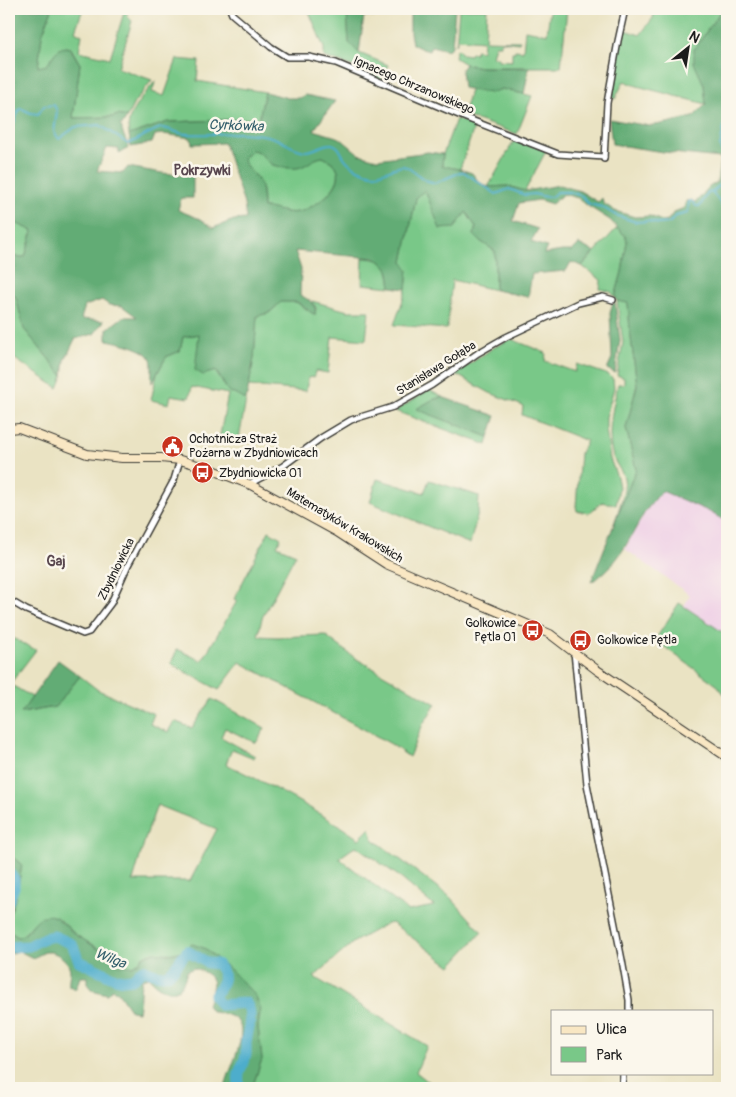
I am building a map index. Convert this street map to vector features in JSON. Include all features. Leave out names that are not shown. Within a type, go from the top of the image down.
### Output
[{"type":"street","name":"Ignacego Chrzanowskiego","points":[[230,9],[232,14],[287,57],[310,57],[336,63],[466,118],[558,154],[604,159],[607,103],[625,9]]},
{"type":"street","name":"Stanisława Gołąba","points":[[249,484],[283,466],[351,420],[385,410],[416,395],[452,373],[478,353],[514,333],[578,303],[602,297],[613,300]]},
{"type":"street","name":"Matematyków Krakowskich","points":[[9,429],[19,428],[88,454],[122,458],[180,460],[208,468],[249,484],[337,532],[386,564],[536,627],[557,638],[597,670],[727,758]]},
{"type":"street","name":"Zbydniowicka","points":[[9,600],[26,610],[83,634],[89,632],[111,603],[128,565],[174,480],[180,460]]},
{"type":"street","points":[[574,652],[587,784],[622,960],[629,1010]]},
{"type":"street","points":[[622,1088],[624,1074]]},
{"type":"shaded area","points":[[662,491],[708,511],[727,522],[727,635],[684,606],[690,595],[625,549],[646,511]]},
{"type":"green space","points":[[9,9],[52,9],[42,35],[38,67],[47,65],[59,49],[70,48],[80,64],[73,118],[112,117],[118,115],[127,117],[123,124],[120,125],[129,148],[119,153],[119,149],[107,148],[97,171],[123,173],[128,167],[193,176],[193,198],[181,198],[178,210],[200,219],[213,228],[234,220],[246,219],[244,204],[224,143],[192,144],[191,138],[163,134],[155,135],[152,143],[131,147],[129,135],[168,122],[254,119],[258,122],[265,92],[288,98],[299,98],[305,95],[335,101],[314,130],[340,138],[359,154],[377,159],[428,152],[443,154],[442,166],[472,173],[479,182],[488,187],[508,186],[525,191],[560,185],[580,191],[598,202],[602,198],[603,203],[615,211],[635,217],[650,216],[662,221],[668,220],[674,212],[684,208],[686,201],[697,201],[709,187],[717,182],[720,158],[612,144],[609,119],[650,126],[693,117],[706,104],[704,85],[694,63],[694,50],[722,9],[727,9],[727,522],[708,511],[662,491],[645,512],[616,560],[591,582],[636,469],[626,428],[637,385],[628,303],[617,301],[615,297],[622,272],[627,241],[625,236],[610,220],[578,198],[563,194],[552,204],[539,200],[519,203],[513,221],[538,229],[531,242],[547,247],[544,254],[572,251],[579,244],[594,252],[582,266],[571,262],[566,271],[532,274],[528,297],[495,290],[495,251],[474,235],[476,227],[466,212],[455,228],[440,229],[425,190],[416,198],[403,262],[408,270],[406,289],[391,287],[386,266],[374,258],[295,251],[301,269],[300,295],[314,305],[315,315],[297,302],[281,302],[269,313],[257,316],[254,358],[246,400],[228,391],[216,371],[203,375],[195,370],[199,334],[183,337],[180,351],[166,357],[152,383],[152,361],[148,355],[131,346],[107,340],[107,329],[123,317],[137,317],[122,306],[109,305],[102,300],[85,306],[81,319],[104,321],[94,334],[75,339],[65,360],[63,376],[24,329],[16,297],[9,292],[9,257],[25,257],[33,231],[9,220]],"holes":[[[257,151],[273,165],[289,168],[301,167],[323,157],[336,166],[337,181],[327,195],[304,210],[293,213],[263,208],[260,183],[245,165],[243,159],[249,152]]]},
{"type":"green space","points":[[52,9],[83,9],[75,31],[82,35],[79,51],[110,58],[125,9],[128,9],[127,16],[132,21],[118,68],[152,80],[134,103],[127,117],[118,115],[112,117],[73,118],[80,64],[71,48],[65,47],[55,53],[47,65],[38,68],[42,35]]},
{"type":"green space","points":[[308,9],[340,9],[347,13],[349,43],[359,53],[388,65],[381,80],[354,67],[324,57],[324,48]]},
{"type":"green space","points":[[340,9],[375,9],[374,17],[364,16],[359,53],[349,43],[347,13]]},
{"type":"green space","points":[[410,9],[455,9],[452,46],[448,50],[431,46],[429,51],[412,44]]},
{"type":"green space","points":[[459,9],[487,9],[485,40],[520,41],[519,43],[501,41],[501,45],[495,45],[492,57],[498,57],[498,60],[512,61],[512,52],[515,52],[515,50],[523,51],[525,30],[547,34],[550,9],[567,9],[561,67],[480,67],[465,64],[455,58],[456,50],[458,49],[462,54],[470,55],[475,53],[476,50],[482,51],[483,41],[458,39],[456,45]]},
{"type":"green space","points":[[655,9],[722,9],[694,50],[704,85],[706,104],[624,81],[615,99],[610,97],[623,29],[640,35],[653,18]]},
{"type":"green space","points":[[177,59],[199,61],[197,81],[265,92],[258,122],[254,119],[168,122],[129,135],[129,120],[136,106],[156,80],[152,92],[164,96]]},
{"type":"green space","points":[[465,64],[480,67],[529,68],[524,94],[502,89],[490,93],[463,88],[461,70]]},
{"type":"green space","points":[[502,89],[532,96],[517,134],[463,115],[470,90],[490,93]]},
{"type":"green space","points":[[456,119],[475,125],[460,169],[442,166],[443,154]]},
{"type":"green space","points":[[515,139],[546,151],[525,191],[508,186],[488,187]]},
{"type":"green space","points":[[253,150],[273,165],[285,167],[298,167],[313,159],[323,157],[336,166],[338,173],[337,181],[327,195],[304,210],[289,212],[263,208],[260,183],[245,165],[243,159]]},
{"type":"green space","points":[[425,189],[466,212],[476,227],[474,235],[495,251],[495,290],[452,280],[447,329],[394,325],[407,285],[406,269],[403,262],[416,198]]},
{"type":"green space","points":[[9,220],[33,230],[25,257],[9,257]]},
{"type":"green space","points":[[617,228],[627,241],[622,272],[615,297],[611,292],[600,289],[601,280],[582,266]]},
{"type":"green space","points":[[363,258],[377,260],[385,265],[389,273],[391,287],[362,284]]},
{"type":"green space","points":[[9,292],[16,297],[24,329],[63,376],[58,388],[9,355]]},
{"type":"green space","points":[[312,301],[348,311],[369,311],[366,340],[332,337],[328,373],[315,371],[314,377],[308,378],[306,391],[249,386],[254,358],[257,316],[269,313],[281,302],[296,302],[315,315],[316,308]]},
{"type":"green space","points":[[617,301],[628,303],[637,385],[626,428],[636,469],[614,524],[625,483],[623,475],[613,457],[610,439],[611,420],[618,384],[624,384],[624,378],[617,375],[623,342]]},
{"type":"green space","points":[[613,303],[615,303],[620,340],[615,373],[607,369],[612,358],[610,313]]},
{"type":"green space","points":[[200,334],[215,371],[228,391],[246,400],[239,439],[234,439],[233,443],[219,440],[228,394],[192,387],[189,398],[171,395],[169,404],[151,400],[157,374],[166,357],[180,351],[183,337]]},
{"type":"green space","points":[[511,339],[546,353],[545,361],[575,372],[577,364],[609,375],[613,379],[614,388],[606,417],[606,429],[610,459],[619,487],[616,505],[602,502],[589,513],[577,511],[580,453],[587,441],[522,415],[523,406],[490,393],[455,374],[493,348]]},
{"type":"green space","points":[[429,390],[442,397],[432,400],[417,409],[489,437],[487,445],[395,411]]},
{"type":"green space","points":[[442,397],[496,416],[489,437],[416,409]]},
{"type":"green space","points":[[377,479],[424,493],[429,480],[479,496],[478,513],[470,544],[370,502]]},
{"type":"green space","points":[[269,531],[281,538],[277,546],[296,554],[262,618],[258,636],[325,635],[355,658],[436,704],[423,724],[409,757],[391,744],[240,662],[219,690],[171,664],[177,649],[202,661],[237,601],[234,599]]},
{"type":"green space","points":[[679,603],[727,635],[727,698],[718,686],[655,640]]},
{"type":"green space","points":[[9,636],[36,650],[10,684],[32,697],[22,713],[55,707],[80,676],[98,690],[154,714],[150,724],[168,732],[174,721],[192,728],[212,699],[265,728],[256,743],[225,728],[221,737],[255,756],[254,758],[232,749],[226,764],[294,799],[359,839],[370,828],[373,839],[449,896],[482,932],[451,966],[392,923],[386,924],[354,942],[314,977],[427,1046],[416,1072],[436,1088],[309,1088],[305,1084],[281,1086],[279,1088],[252,1088],[262,1059],[258,1027],[260,1013],[216,958],[204,948],[186,947],[175,953],[151,953],[131,966],[120,965],[115,963],[102,950],[76,935],[58,918],[49,915],[43,916],[23,935],[18,937],[9,931],[9,916],[16,897],[22,865],[9,854]],"holes":[[[157,805],[217,829],[190,881],[133,881]],[[356,846],[397,875],[434,906],[408,911],[339,858]]]},
{"type":"green space","points":[[58,660],[80,676],[55,707],[21,713]]},
{"type":"green space","points":[[9,854],[22,865],[16,897],[9,916]]},
{"type":"green space","points":[[49,915],[56,917],[76,935],[104,952],[119,965],[132,966],[138,963],[142,957],[154,952],[168,954],[181,952],[192,944],[204,948],[231,970],[255,995],[260,1007],[258,1027],[262,1059],[252,1088],[225,1088],[237,1051],[241,1031],[239,1023],[234,1018],[211,1011],[207,1005],[213,982],[208,975],[194,968],[187,971],[181,986],[177,990],[172,991],[160,987],[148,977],[142,979],[138,1012],[131,1011],[118,992],[112,989],[107,994],[92,990],[87,984],[87,977],[80,977],[76,989],[69,986],[70,971],[68,964],[58,955],[45,952],[33,958],[19,951],[9,954],[9,931],[18,937],[23,935],[38,919]]},
{"type":"waterway","points":[[727,49],[722,62],[727,86]]},
{"type":"waterway","name":"Cyrkówka","points":[[9,132],[20,108],[38,114],[44,106],[54,105],[57,111],[54,132],[59,139],[75,127],[100,125],[128,144],[162,128],[187,134],[250,133],[275,138],[302,151],[310,151],[332,144],[339,148],[349,163],[358,169],[370,173],[376,174],[402,166],[407,167],[425,180],[435,183],[464,172],[496,194],[509,189],[525,195],[534,194],[546,197],[551,197],[557,192],[570,192],[582,196],[589,204],[602,207],[615,215],[636,222],[669,223],[676,216],[688,213],[689,201],[692,201],[696,206],[700,206],[707,194],[711,192],[718,199],[727,214]]},
{"type":"waterway","points":[[713,192],[721,183],[725,168],[720,147],[727,113]]},
{"type":"waterway","points":[[727,232],[724,240],[727,246]]},
{"type":"waterway","name":"Wilga","points":[[9,873],[14,879],[14,887],[9,900]]},
{"type":"waterway","name":"Wilga","points":[[9,947],[29,946],[44,938],[54,936],[72,944],[79,961],[123,980],[133,979],[143,969],[165,975],[173,970],[187,951],[208,963],[217,964],[223,974],[223,981],[214,996],[220,1005],[246,1003],[250,1012],[246,1054],[239,1073],[240,1088]]},
{"type":"place","name":"Ochotnicza Straż Pożarna w Zbydniowicach","points":[[173,446]]},
{"type":"place","name":"Zbydniowicka 01","points":[[203,473]]},
{"type":"place","name":"Golkowice Pętla 01","points":[[532,630]]},
{"type":"place","name":"Golkowice Pętla","points":[[581,640]]},
{"type":"district","name":"Pokrzywki","points":[[202,170]]},
{"type":"district","name":"Gaj","points":[[56,561]]}]
